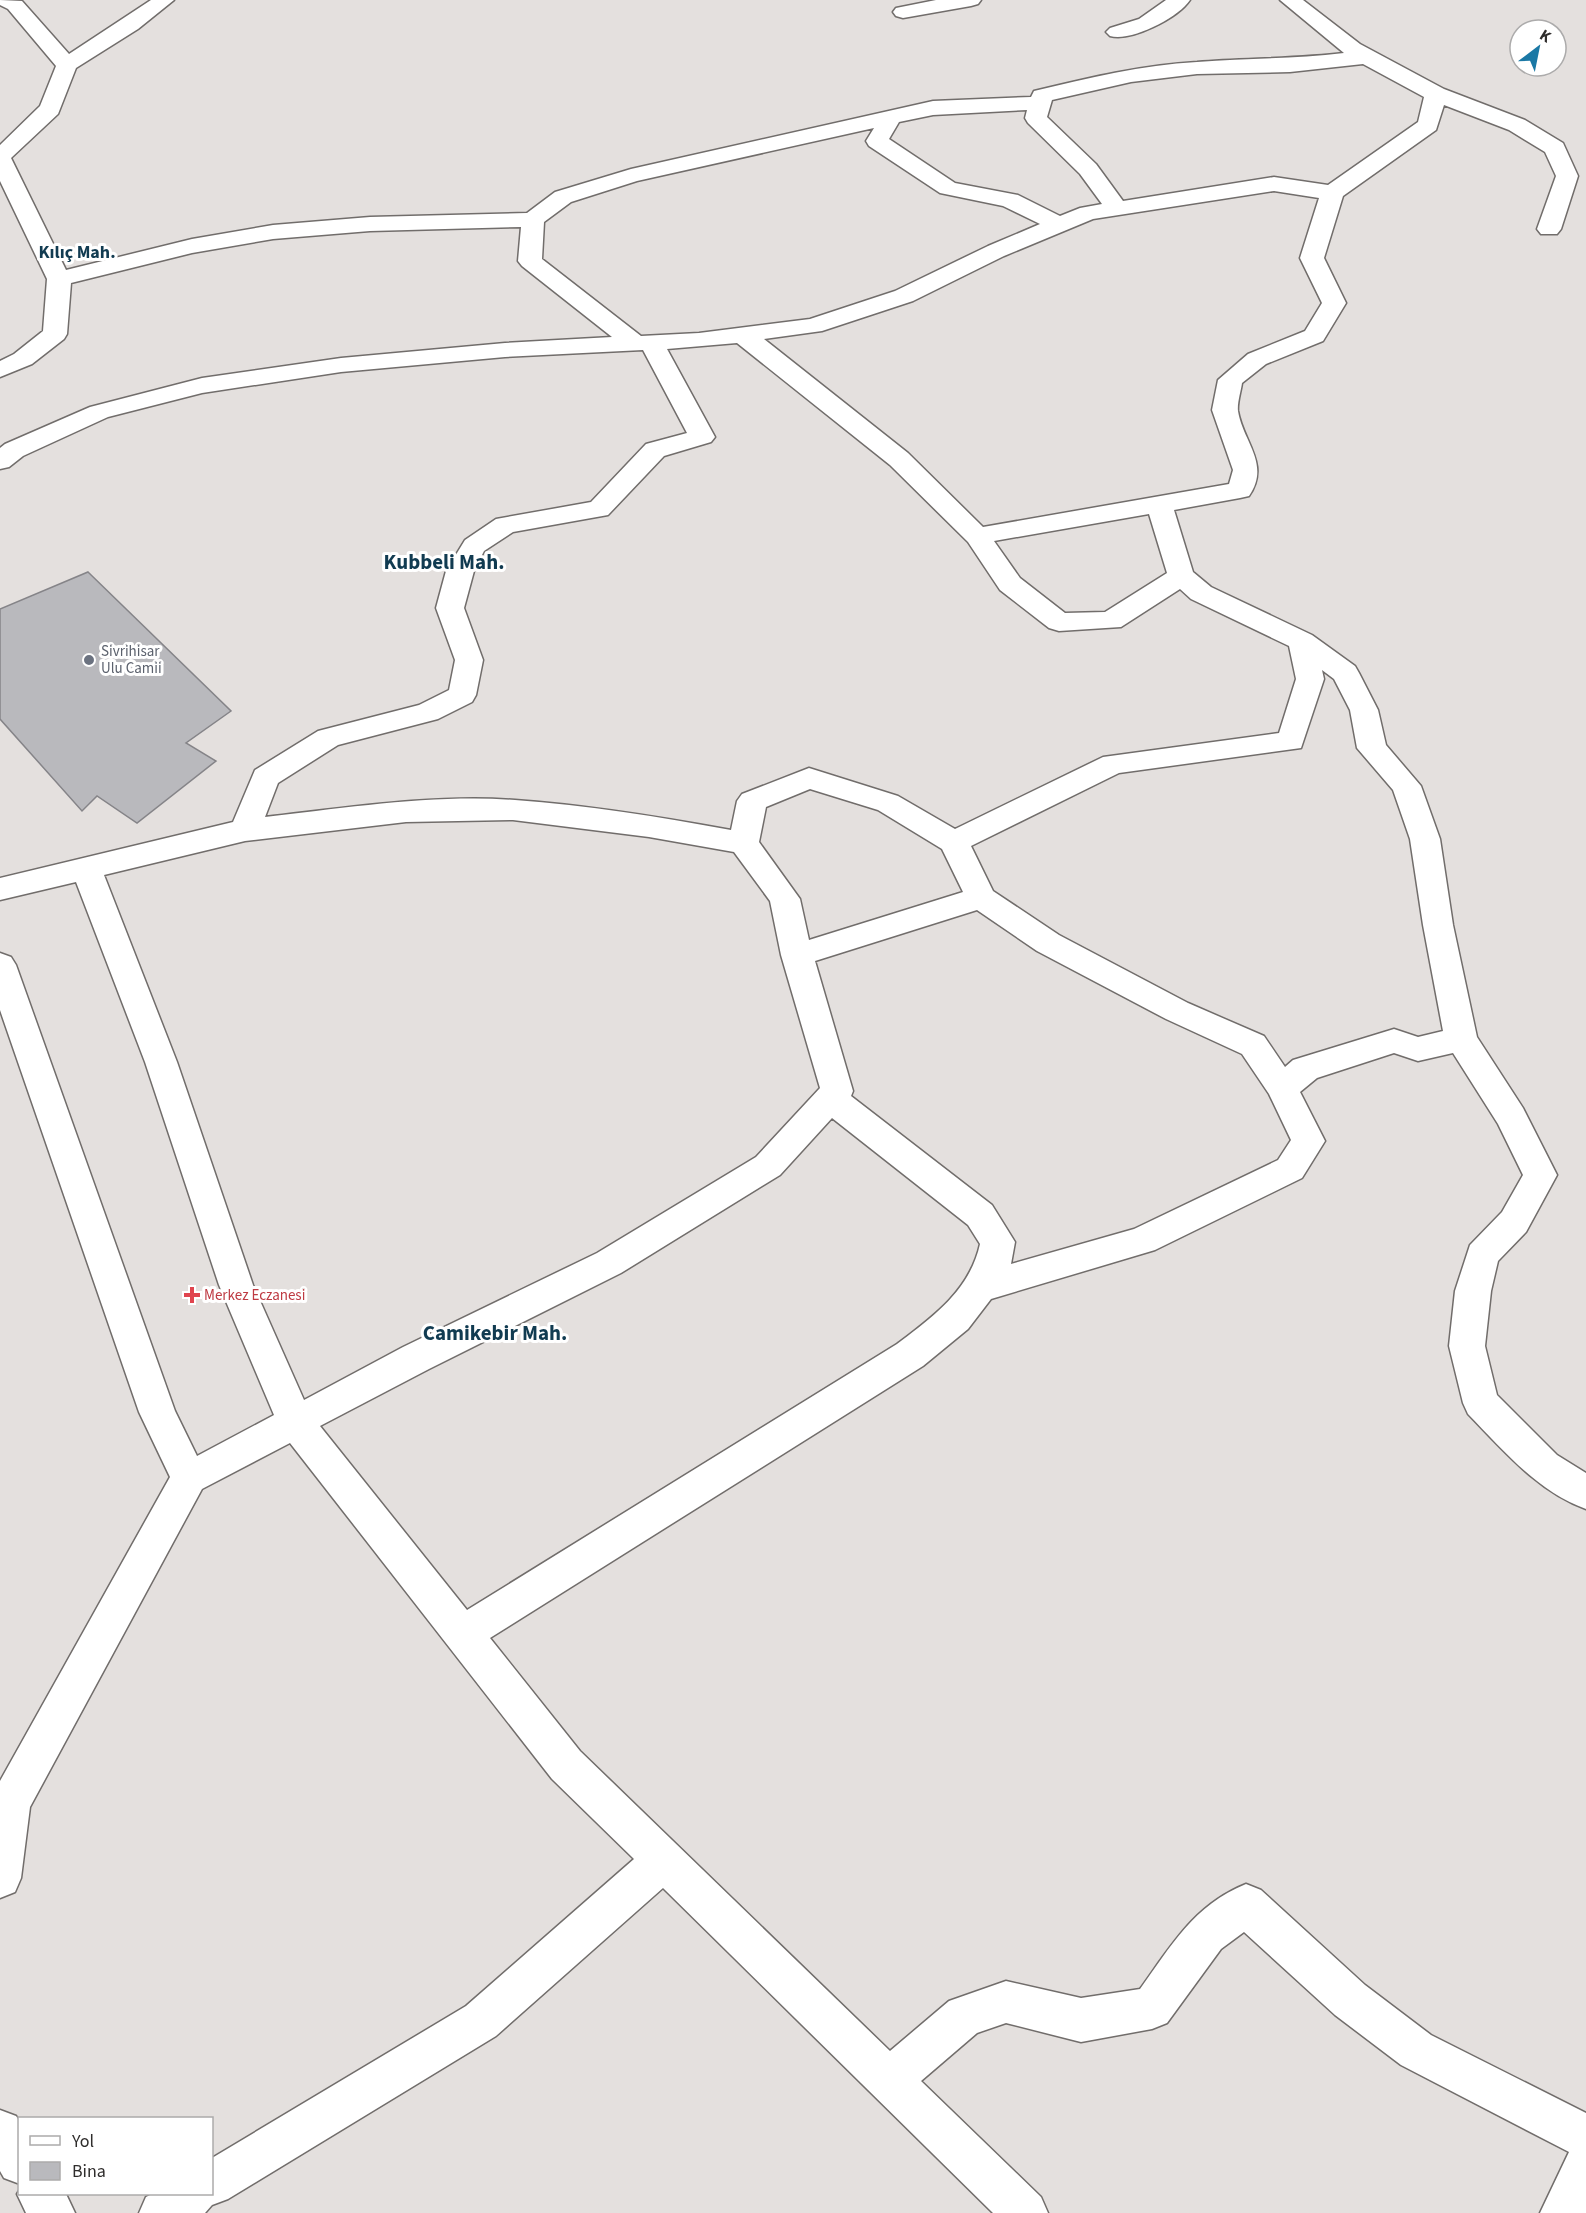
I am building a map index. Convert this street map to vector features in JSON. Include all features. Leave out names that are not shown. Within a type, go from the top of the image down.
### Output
[{"type":"street","points":[[7,0],[15,5],[67,65]]},
{"type":"street","points":[[0,370],[23,359],[55,334],[59,279],[0,157],[50,109],[67,65],[131,25],[164,0]]},
{"type":"street","points":[[903,12],[970,0]]},
{"type":"street","points":[[1117,32],[1146,22],[1180,0]]},
{"type":"street","points":[[1290,0],[1352,49],[1366,57],[1436,94],[1517,125],[1555,148],[1568,176],[1549,229]]},
{"type":"street","points":[[1117,209],[1088,170],[1036,118],[1042,96],[1131,76],[1197,68],[1290,66],[1366,57]]},
{"type":"street","points":[[977,536],[1240,490],[1246,470],[1226,410],[1230,380],[1257,359],[1314,336],[1334,303],[1312,258],[1332,193],[1428,125],[1436,94]]},
{"type":"street","points":[[59,279],[167,250],[272,232],[378,224],[533,220],[563,196],[631,176],[933,108],[1040,102]]},
{"type":"street","points":[[891,117],[878,141],[948,188],[1010,200],[1060,225]]},
{"type":"street","points":[[0,461],[14,450],[99,412],[202,386],[341,365],[505,350],[743,335],[813,326],[904,296],[996,251],[1088,213],[1274,184],[1332,193]]},
{"type":"street","points":[[245,830],[265,777],[328,738],[428,712],[462,695],[469,660],[450,608],[460,571],[474,546],[505,525],[599,509],[655,450],[702,437],[643,343],[531,261],[533,220]]},
{"type":"street","points":[[743,335],[899,459],[977,536],[1010,584],[1059,622],[1111,621],[1181,576]]},
{"type":"street","points":[[1159,504],[1181,576],[1201,593],[1302,641],[1345,673],[1364,710],[1372,748],[1406,786],[1425,839],[1438,925],[1461,1039],[1511,1117],[1540,1175],[1514,1222],[1482,1255],[1467,1346],[1481,1403],[1544,1466],[1586,1493]]},
{"type":"street","points":[[954,842],[1113,764],[1291,741],[1310,679],[1302,641]]},
{"type":"street","points":[[744,843],[752,801],[809,778],[888,802],[954,842],[981,898],[1048,943],[1177,1011],[1253,1045],[1282,1088],[1308,1141],[1290,1169],[1143,1240],[978,1288]]},
{"type":"street","points":[[0,889],[245,830],[406,812],[513,810],[649,826],[744,843],[785,899],[796,955],[837,1090],[768,1166],[609,1263],[189,1478],[5,1791],[0,1878]]},
{"type":"street","points":[[86,868],[161,1062],[236,1285],[295,1422],[566,1765],[1025,2213]]},
{"type":"street","points":[[796,955],[981,898]]},
{"type":"street","points":[[0,965],[153,1401],[189,1478]]},
{"type":"street","points":[[1282,1088],[1305,1069],[1394,1041],[1418,1049],[1461,1039]]},
{"type":"street","points":[[463,1634],[910,1355],[956,1318],[992,1270],[998,1242],[980,1215],[830,1098]]},
{"type":"street","points":[[213,2182],[481,2021],[664,1860]]},
{"type":"street","points":[[888,2081],[964,2016],[1006,2002],[1081,2020],[1152,2008],[1206,1934],[1246,1905],[1350,2000],[1416,2050],[1586,2138]]},
{"type":"street","points":[[0,2132],[18,2159]]},
{"type":"street","points":[[1563,2213],[1586,2164]]},
{"type":"street","points":[[41,2195],[52,2213]]},
{"type":"street","points":[[162,2213],[191,2195]]},
{"type":"building","name":"Sivrihisar Ulu Camii","points":[[88,572],[231,711],[186,743],[216,761],[137,823],[97,796],[82,811],[0,719],[0,609]]},
{"type":"place","name":"Sivrihisar Ulu Camii","points":[[89,660]]},
{"type":"place","name":"Merkez Eczanesi","points":[[192,1295]]},
{"type":"district","name":"Kılıç Mah.","points":[[77,252]]},
{"type":"district","name":"Kubbeli Mah.","points":[[444,562]]},
{"type":"district","name":"Camikebir Mah.","points":[[495,1333]]}]
